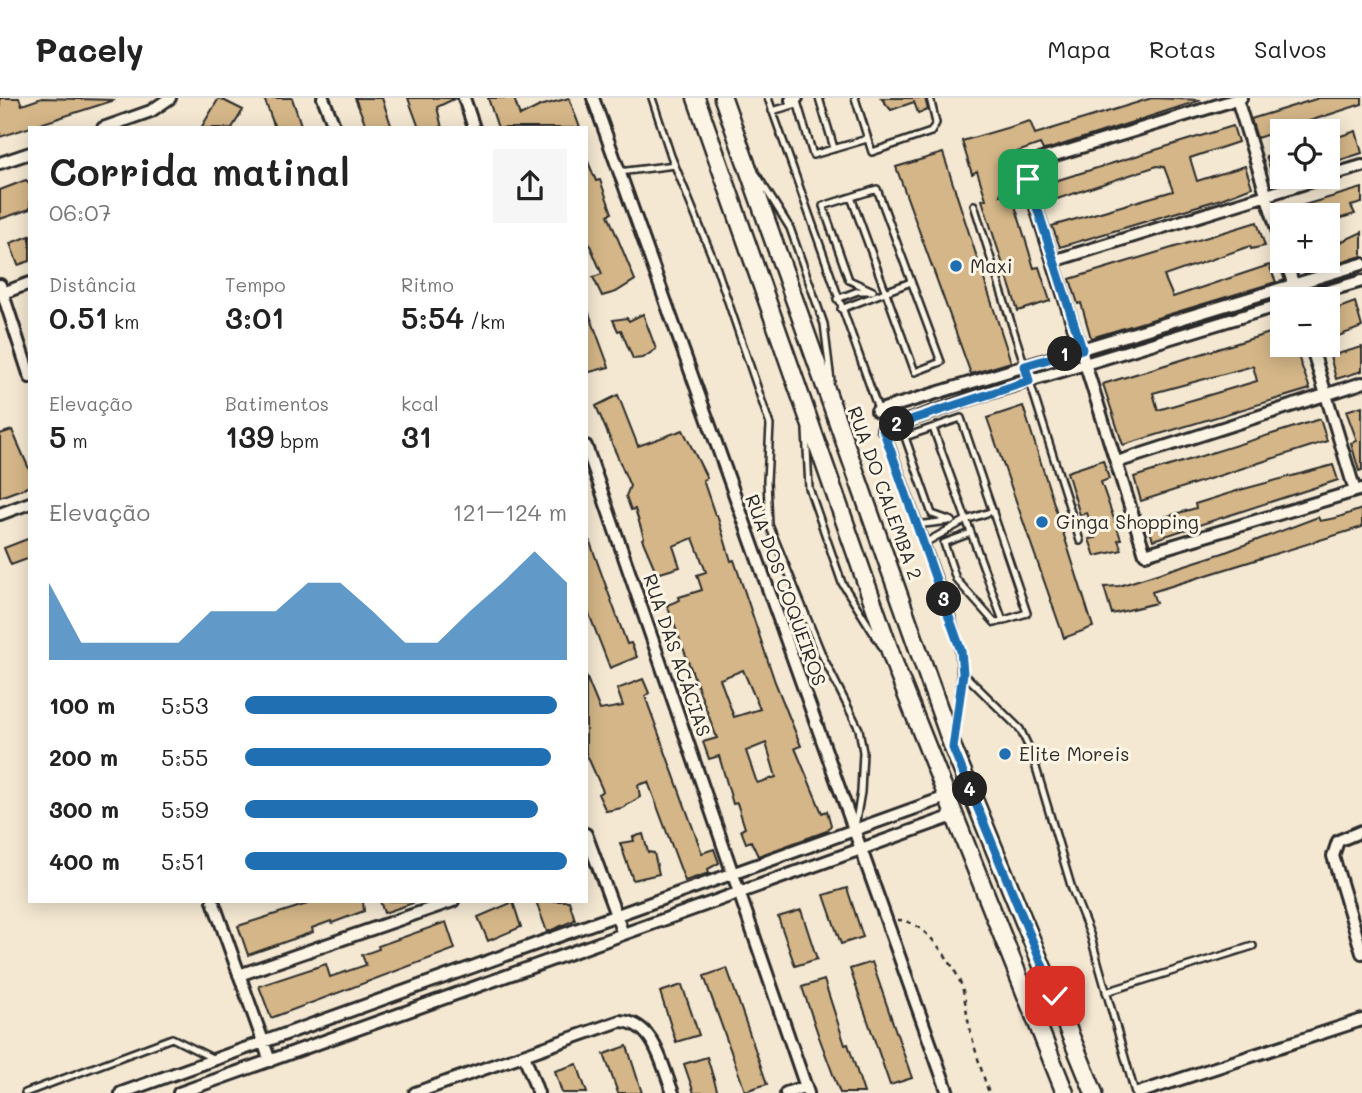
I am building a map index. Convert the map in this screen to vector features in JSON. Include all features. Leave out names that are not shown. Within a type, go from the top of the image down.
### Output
[{"type":"main road","points":[[696,98],[898,671],[1065,1093]]},
{"type":"main road","name":"RUA DO CALEMBA 2","points":[[723,98],[953,748],[1094,1093]]},
{"type":"street","points":[[109,126],[151,111],[170,98]]},
{"type":"street","points":[[323,98],[334,126]]},
{"type":"street","points":[[464,98],[473,126]]},
{"type":"street","name":"RUA DOS COQUEIROS","points":[[593,98],[948,1093]]},
{"type":"street","points":[[1270,207],[1239,99],[1049,156],[1037,163],[1029,174],[1028,183],[1145,554],[1359,490],[1315,357]]},
{"type":"street","points":[[0,163],[28,154]]},
{"type":"street","points":[[1340,172],[1362,166]]},
{"type":"street","points":[[1053,261],[1283,189]]},
{"type":"street","points":[[877,411],[1362,264]]},
{"type":"street","points":[[1290,273],[1294,285]]},
{"type":"street","points":[[1340,287],[1362,281]]},
{"type":"street","points":[[28,283],[2,289],[28,371]]},
{"type":"street","points":[[883,429],[1029,381],[1270,308]]},
{"type":"street","points":[[1116,462],[1362,383]]},
{"type":"street","name":"RUA DAS ACÁCIAS","points":[[588,452],[807,1090]]},
{"type":"street","points":[[0,514],[28,504]]},
{"type":"street","points":[[121,1093],[735,875],[949,796]]},
{"type":"street","points":[[178,1093],[956,815]]},
{"type":"street","points":[[1362,831],[1338,841],[1333,856],[1362,953]]},
{"type":"street","points":[[588,840],[623,934]]},
{"type":"street","points":[[215,903],[271,1061]]},
{"type":"street","points":[[239,975],[447,903]]},
{"type":"street","points":[[1136,1093],[1362,1020]]},
{"type":"street","points":[[415,1093],[611,1022],[628,1021],[648,1033],[673,1093]]},
{"type":"street","points":[[524,1055],[538,1093]]},
{"type":"street","points":[[786,1093],[807,1090]]},
{"type":"lane","points":[[652,98],[675,165],[716,265],[770,425],[767,481],[769,525],[823,657],[859,729],[863,752],[861,792],[854,830]]},
{"type":"lane","points":[[768,98],[916,525],[952,618],[961,651],[963,673],[953,748]]},
{"type":"lane","points":[[818,98],[834,148]]},
{"type":"lane","points":[[855,98],[872,152],[931,132],[936,124],[930,98]]},
{"type":"lane","points":[[772,111],[795,100],[813,155],[867,139]]},
{"type":"lane","points":[[619,172],[675,165]]},
{"type":"lane","points":[[851,197],[915,372],[941,362],[877,188],[823,206],[849,280],[873,291]]},
{"type":"lane","points":[[974,205],[1080,541]]},
{"type":"lane","points":[[841,309],[911,282]]},
{"type":"lane","points":[[837,299],[859,291],[886,290]]},
{"type":"lane","points":[[804,409],[809,488],[838,571],[898,671]]},
{"type":"lane","points":[[952,521],[932,514],[905,437],[961,418],[1027,612],[995,623],[956,579],[944,543],[971,533]]},
{"type":"lane","points":[[933,428],[1003,621]]},
{"type":"lane","points":[[923,544],[966,520],[993,511]]},
{"type":"lane","points":[[916,525],[966,520]]},
{"type":"lane","points":[[963,673],[1020,729],[1032,754],[1136,1093]]},
{"type":"lane","points":[[1106,992],[1253,946]]},
{"type":"lane","points":[[25,1093],[172,1038],[214,1059]]},
{"type":"path","points":[[887,921],[904,919],[920,929],[945,954],[962,987],[968,1021],[989,1093]]},
{"type":"building","points":[[0,98],[19,98],[22,105],[42,98],[115,100],[28,126],[0,137]]},
{"type":"building","points":[[219,98],[243,110],[233,126],[202,126]]},
{"type":"building","points":[[264,98],[292,98],[301,126],[274,126]]},
{"type":"building","points":[[355,98],[382,98],[391,126],[366,126]]},
{"type":"building","points":[[408,98],[456,98],[437,107],[442,126],[418,126]]},
{"type":"building","points":[[488,98],[514,98],[520,116],[540,106],[569,98],[579,126],[497,126]]},
{"type":"building","points":[[881,98],[925,98],[928,110],[918,113],[914,102],[891,110]]},
{"type":"building","points":[[1152,98],[1201,100],[1049,149],[1043,150],[1040,144],[1017,152],[1000,195],[1011,192],[1034,268],[1039,267],[1050,301],[1018,311],[982,200],[986,199],[977,171],[972,174],[962,141],[1030,121],[1035,134]]},
{"type":"building","points":[[1319,98],[1362,98],[1362,104],[1316,119],[1270,119],[1270,134],[1257,138],[1251,119]]},
{"type":"building","points":[[1233,126],[1238,142],[1190,158],[1197,181],[1245,166],[1252,187],[1221,199],[1060,247],[1052,226],[1173,191],[1164,167],[1157,166],[1048,202],[1042,185]]},
{"type":"building","points":[[1356,131],[1362,153],[1340,160],[1340,136]]},
{"type":"building","name":"Maxi","points":[[943,153],[1011,362],[971,374],[896,167]]},
{"type":"building","points":[[588,162],[596,181],[600,180],[612,213],[608,215],[635,280],[616,292],[602,296],[593,277],[602,274],[588,241]]},
{"type":"building","points":[[26,180],[28,210],[0,219],[0,190]]},
{"type":"building","points":[[1362,188],[1362,203],[1351,206],[1355,214],[1340,218],[1340,203],[1311,203]]},
{"type":"building","points":[[1257,222],[1265,246],[1251,249],[1250,246],[1164,276],[1173,297],[1269,265],[1270,273],[1276,282],[1091,338],[1081,303],[1078,304],[1070,279]]},
{"type":"building","points":[[1362,232],[1362,256],[1340,263],[1340,242]]},
{"type":"building","points":[[28,237],[28,262],[18,265],[10,243]]},
{"type":"building","points":[[1355,302],[1362,327],[1340,335],[1340,308]]},
{"type":"building","points":[[588,310],[609,367],[588,372]]},
{"type":"building","points":[[643,314],[656,349],[643,358],[633,359],[621,330],[618,331],[613,320],[627,318],[629,321]]},
{"type":"building","points":[[1270,333],[1270,357],[1298,357],[1310,389],[1123,445],[1103,384]],"holes":[[[1253,366],[1257,381],[1158,410],[1153,393]]]},
{"type":"building","points":[[1362,347],[1362,371],[1336,379],[1330,357],[1340,357],[1340,353]]},
{"type":"building","points":[[618,395],[638,446],[683,430],[707,478],[703,480],[731,561],[734,560],[775,682],[801,746],[795,748],[822,813],[827,811],[831,825],[827,831],[758,856],[751,841],[746,843],[741,830],[745,828],[737,803],[733,804],[719,756],[709,759],[703,742],[717,738],[667,605],[680,600],[679,597],[702,590],[697,575],[706,572],[693,538],[673,546],[680,567],[657,574],[642,539],[644,538],[635,509],[631,510],[626,496],[630,486],[596,406]],"holes":[[[743,670],[760,709],[734,717],[720,679]],[[766,743],[776,777],[757,783],[746,751]]]},
{"type":"building","name":"Ginga Shopping","points":[[1023,406],[1093,627],[1064,638],[987,418]]},
{"type":"building","points":[[1362,406],[1362,470],[1359,471],[1351,443],[1357,441],[1346,411]]},
{"type":"building","points":[[1320,419],[1327,441],[1141,501],[1134,477]]},
{"type":"building","points":[[12,430],[28,466],[28,487],[0,497],[0,434]]},
{"type":"building","points":[[1103,460],[1109,479],[1101,482],[1121,539],[1118,540],[1122,550],[1095,556],[1089,539],[1096,538],[1087,513],[1080,515],[1067,472]]},
{"type":"building","points":[[1333,465],[1338,480],[1153,540],[1147,522],[1196,508],[1195,504],[1240,490]]},
{"type":"building","points":[[1362,509],[1362,527],[1152,592],[1156,603],[1112,614],[1104,587],[1119,586],[1223,553],[1318,517],[1320,521]]},
{"type":"building","points":[[588,537],[627,644],[631,643],[637,657],[610,668],[588,611]]},
{"type":"building","points":[[28,539],[28,559],[11,565],[4,548]]},
{"type":"building","points":[[643,679],[649,693],[645,696],[702,853],[714,849],[719,863],[708,869],[709,873],[685,881],[648,782],[638,785],[640,797],[622,808],[606,811],[598,794],[603,791],[588,757],[588,681],[600,710],[623,706],[617,689]]},
{"type":"building","points":[[643,834],[648,852],[654,853],[659,874],[633,880],[620,843],[634,841],[633,837]]},
{"type":"building","points":[[847,888],[863,937],[841,944],[824,895]]},
{"type":"building","points":[[363,903],[364,911],[312,928],[313,932],[248,955],[238,926],[307,904]]},
{"type":"building","points":[[381,903],[413,903],[384,913]]},
{"type":"building","points":[[513,903],[521,927],[488,941],[478,917]]},
{"type":"building","points":[[537,903],[570,903],[575,920],[547,932]]},
{"type":"building","points":[[801,910],[817,959],[795,966],[778,917]]},
{"type":"building","points":[[446,922],[455,949],[271,1018],[259,986],[326,964],[330,977],[366,965],[362,955],[379,949],[378,946]]},
{"type":"building","points":[[872,962],[912,1078],[890,1085],[850,969]]},
{"type":"building","points":[[727,968],[767,1084],[745,1091],[704,976]]},
{"type":"building","points":[[824,980],[864,1093],[840,1093],[819,1037],[802,987]]},
{"type":"building","points":[[682,985],[699,1035],[676,1042],[660,992]]},
{"type":"building","points":[[627,1046],[642,1093],[618,1093],[604,1054]]},
{"type":"building","points":[[707,1057],[718,1093],[694,1093],[684,1064]]},
{"type":"building","points":[[577,1064],[587,1093],[562,1093],[555,1071]]},
{"type":"place","name":"Maxi","points":[[956,266]]},
{"type":"place","name":"Ginga Shopping","points":[[1042,522]]},
{"type":"place","name":"Elite Moreis","points":[[1005,754]]},
{"type":"route","points":[[1028,179],[1082,349],[1025,366],[1029,381],[883,429],[952,618],[961,651],[963,673],[953,748],[1055,996]]}]
